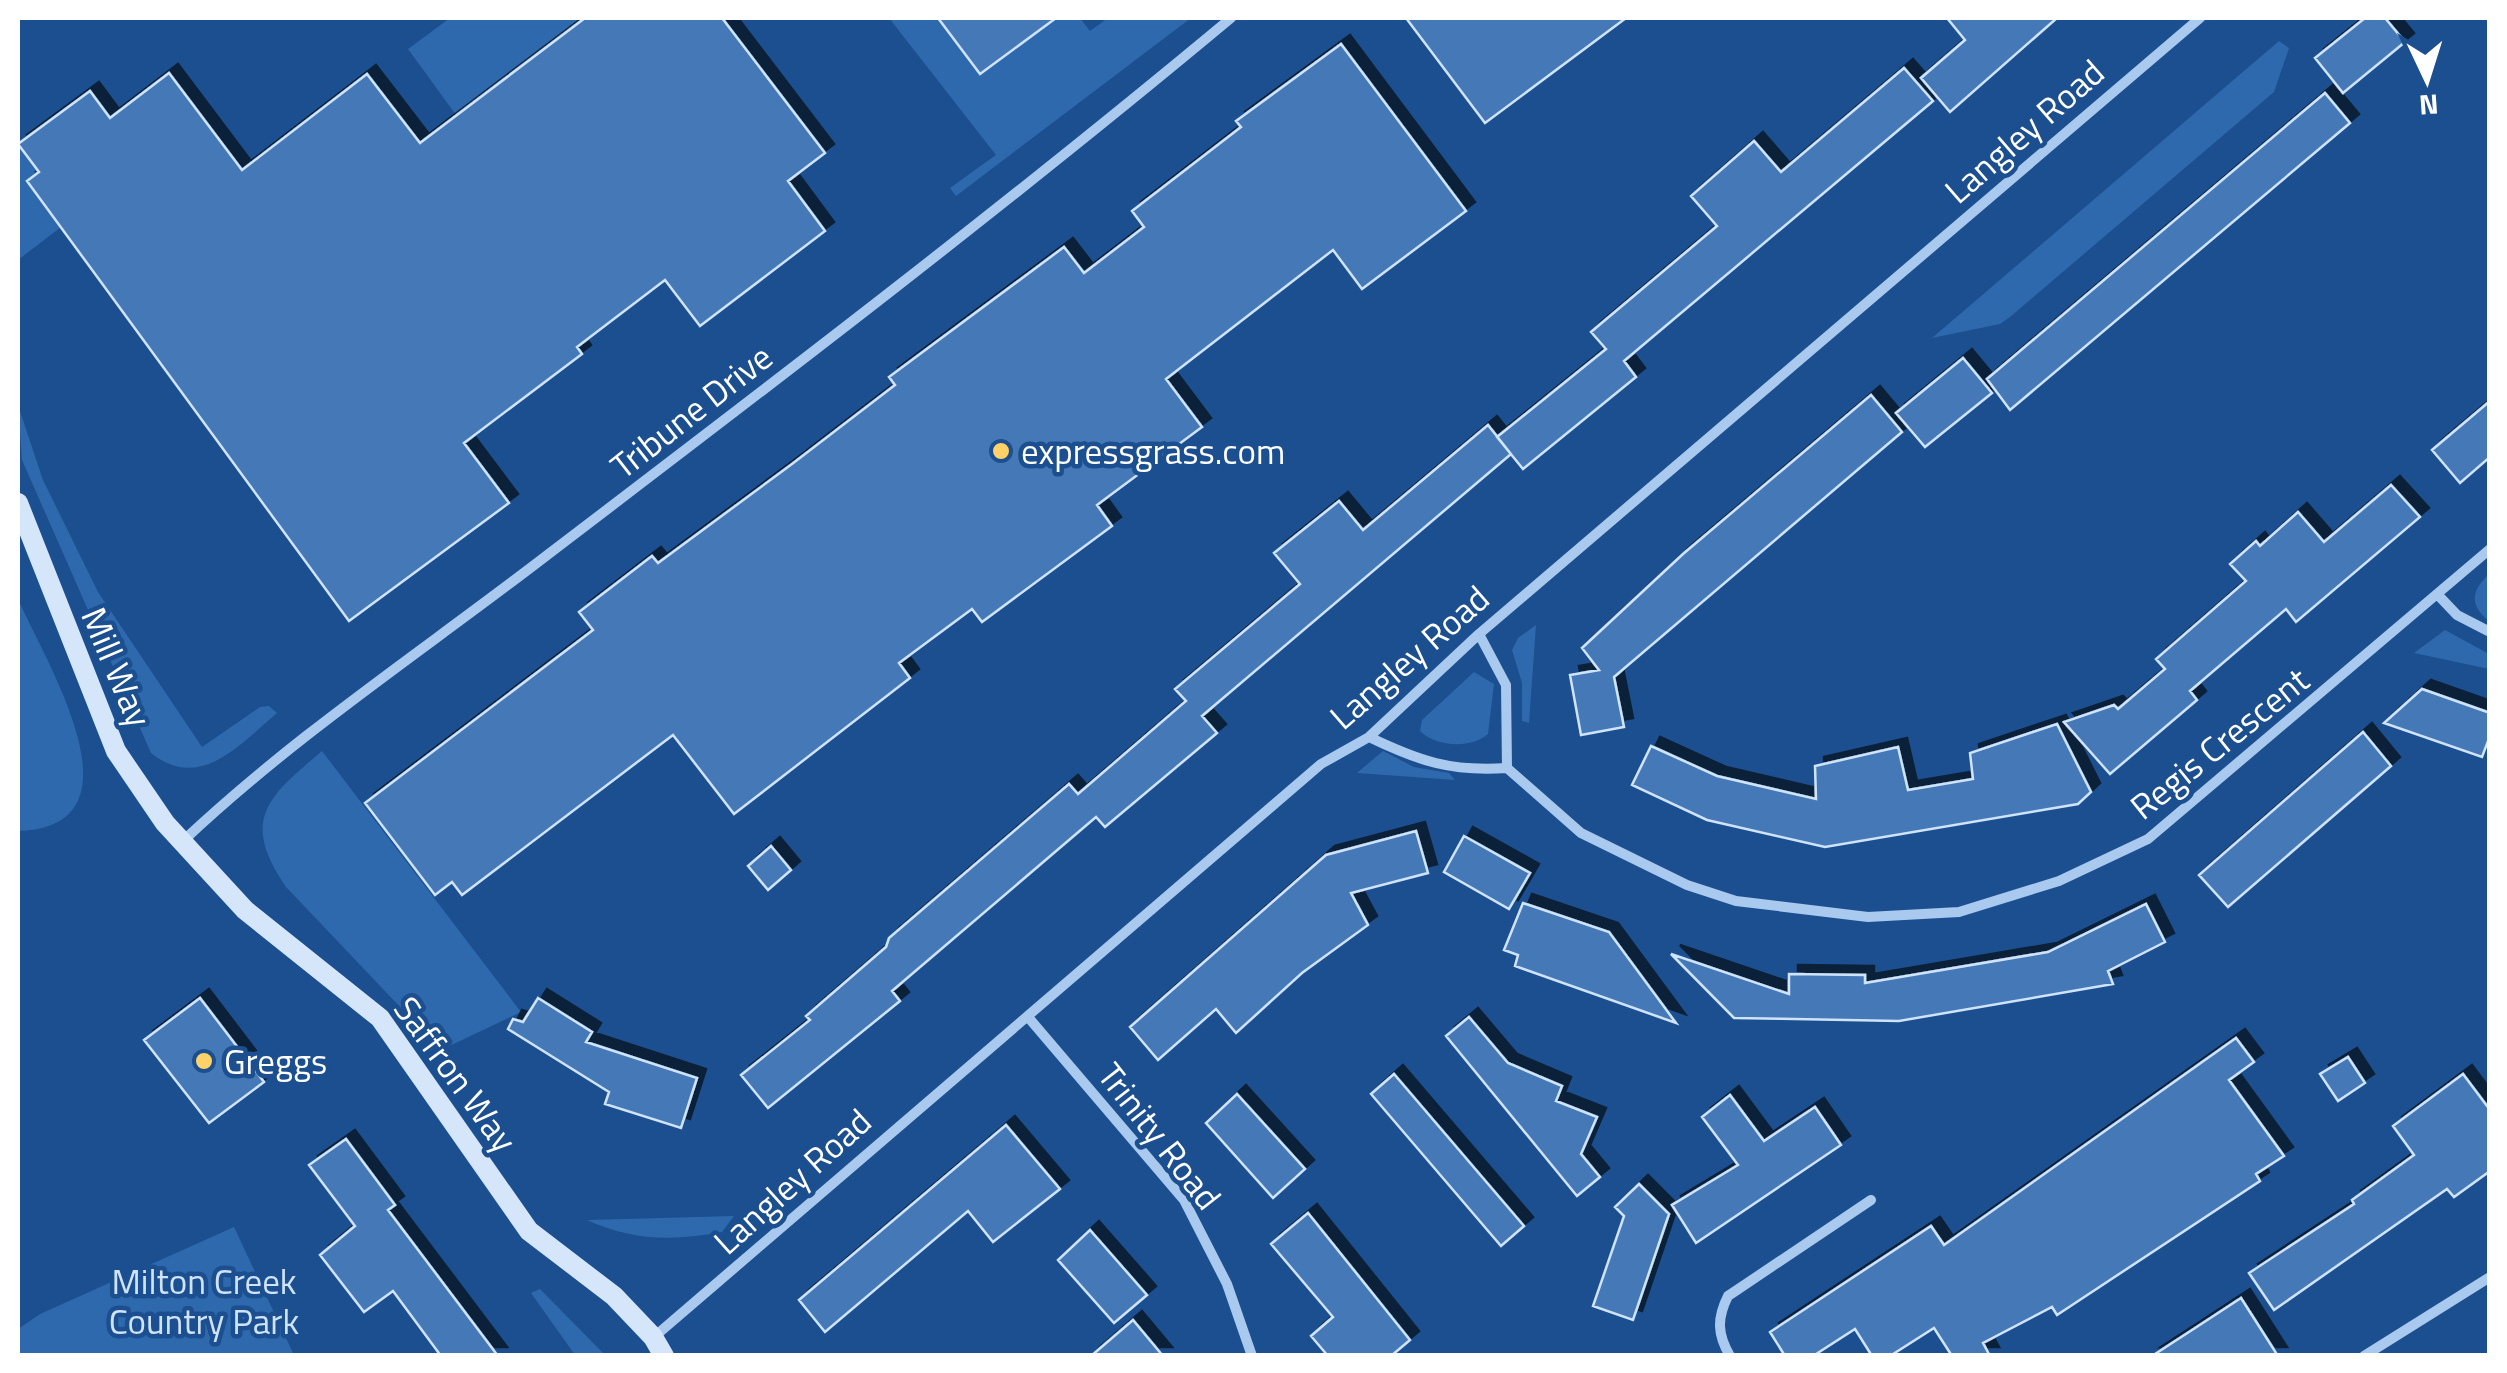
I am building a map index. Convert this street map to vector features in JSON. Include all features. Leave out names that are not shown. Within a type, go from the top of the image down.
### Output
[{"type":"street","name":"Tribune Drive","points":[[181,842],[251,776],[327,724],[730,415],[1231,18]]},
{"type":"street","name":"Langley Road","points":[[658,1346],[875,1142],[1028,1017],[1321,764],[1370,737],[1478,634],[2200,18]]},
{"type":"street","name":"Mill Way","points":[[18,503],[116,751],[181,842]]},
{"type":"street","name":"Regis Crescent","points":[[1507,768],[1582,833],[1688,885],[1736,901],[1868,917],[1959,912],[2059,881],[2148,839],[2490,549]]},
{"type":"street","points":[[2438,595],[2458,615],[2490,632]]},
{"type":"street","points":[[1370,737],[1412,758],[1463,771],[1507,768],[1506,685],[1478,634]]},
{"type":"street","name":"Saffron Way","points":[[181,842],[245,910],[380,1018],[529,1231],[614,1296],[658,1346]]},
{"type":"street","name":"Trinity Road","points":[[1028,1017],[1184,1200],[1227,1284],[1252,1356]]},
{"type":"street","points":[[1730,1356],[1722,1342],[1718,1316],[1728,1296],[1872,1200]]},
{"type":"street","points":[[2364,1356],[2490,1277]]},
{"type":"green space","points":[[450,18],[585,18],[456,115],[408,49]]},
{"type":"green space","points":[[889,18],[938,18],[981,74],[1056,18],[1080,18],[1090,31],[1108,18],[1191,18],[956,196],[950,188],[996,155]]},
{"type":"green space","points":[[2279,41],[2289,48],[2274,92],[2010,317],[2000,324],[1932,338]]},
{"type":"green space","points":[[18,144],[39,172],[27,182],[61,227],[18,260]]},
{"type":"green space","points":[[18,405],[43,480],[98,592],[202,747],[260,707],[269,706],[277,713],[218,760],[186,768],[169,764],[151,753],[22,460]]},
{"type":"green space","points":[[2489,574],[2489,621],[2478,609],[2475,598]]},
{"type":"green space","points":[[18,599],[65,699],[78,737],[83,772],[77,802],[57,822],[18,831]]},
{"type":"green space","points":[[1536,625],[1529,723],[1522,721],[1522,683],[1512,650],[1518,638]]},
{"type":"green space","points":[[2445,630],[2489,654],[2489,669],[2414,653]]},
{"type":"green space","points":[[1474,672],[1494,684],[1488,734],[1472,742],[1454,744],[1435,740],[1420,731],[1422,720]]},
{"type":"green space","points":[[322,751],[521,1012],[441,1050],[286,887],[264,843],[266,810],[287,782]]},
{"type":"green space","points":[[1383,751],[1414,767],[1449,773],[1455,780],[1357,773]]},
{"type":"green space","points":[[734,1216],[722,1232],[669,1238],[620,1232],[587,1220]]},
{"type":"green space","name":"Milton Creek Country Park","points":[[234,1227],[294,1355],[18,1355],[18,1329],[40,1314]]},
{"type":"green space","points":[[540,1289],[605,1355],[575,1355],[531,1293]]},
{"type":"building","points":[[585,18],[722,18],[825,153],[788,181],[825,231],[700,326],[665,280],[577,347],[582,354],[464,443],[509,503],[349,621],[27,181],[39,172],[18,144],[90,91],[110,118],[169,73],[242,170],[367,74],[420,143]]},
{"type":"building","points":[[938,18],[1056,18],[980,74]]},
{"type":"building","points":[[1406,18],[1626,18],[1485,123]]},
{"type":"building","points":[[1947,18],[2057,18],[1950,112],[1921,78],[1965,40]]},
{"type":"building","points":[[2365,18],[2385,18],[2405,42],[2343,93],[2315,58]]},
{"type":"building","points":[[1341,44],[1466,211],[1362,289],[1333,250],[1166,379],[1202,427],[1097,505],[1112,526],[982,622],[972,609],[899,663],[910,678],[734,814],[673,735],[462,895],[452,882],[435,895],[365,803],[593,630],[579,612],[652,556],[658,563],[792,464],[895,385],[889,377],[1064,247],[1084,273],[1144,227],[1132,211],[1241,127],[1236,121]]},
{"type":"building","points":[[1904,68],[1933,101],[1624,361],[1636,377],[1523,469],[1497,437],[1606,349],[1591,332],[1717,226],[1691,196],[1754,141],[1781,172]]},
{"type":"building","points":[[2325,93],[2350,123],[2010,410],[1987,379]]},
{"type":"building","points":[[1963,358],[1992,393],[1925,447],[1896,413]]},
{"type":"building","points":[[1871,395],[1902,432],[1614,677],[1624,727],[1581,735],[1570,675],[1599,670],[1582,648],[1683,554]]},
{"type":"building","points":[[2490,401],[2490,457],[2460,483],[2432,450]]},
{"type":"building","points":[[1488,425],[1511,454],[1202,716],[1217,733],[1105,827],[1096,817],[892,991],[900,1001],[768,1108],[741,1075],[810,1020],[806,1016],[886,947],[889,938],[1069,784],[1078,794],[1186,701],[1175,689],[1300,584],[1274,553],[1339,501],[1363,530]]},
{"type":"building","points":[[2391,485],[2420,517],[2296,622],[2286,609],[2190,691],[2197,700],[2110,774],[2064,722],[2114,705],[2118,709],[2165,669],[2156,659],[2246,581],[2230,564],[2256,541],[2260,546],[2298,512],[2324,542]]},
{"type":"building","points":[[2422,689],[2490,713],[2490,736],[2482,757],[2384,723]]},
{"type":"building","points":[[2057,724],[2091,792],[2078,804],[1825,847],[1707,820],[1632,785],[1651,746],[1717,776],[1816,799],[1815,766],[1898,747],[1908,790],[1973,779],[1970,753]]},
{"type":"building","points":[[2363,732],[2391,766],[2228,907],[2199,875]]},
{"type":"building","points":[[1416,831],[1428,873],[1351,893],[1368,925],[1302,973],[1236,1033],[1216,1009],[1158,1060],[1130,1027],[1326,855]]},
{"type":"building","points":[[1464,836],[1530,873],[1509,909],[1444,872]]},
{"type":"building","points":[[771,846],[791,870],[768,890],[748,866]]},
{"type":"building","points":[[1523,903],[1609,932],[1676,1023],[1515,966],[1518,955],[1504,950]]},
{"type":"building","points":[[2146,904],[2165,942],[2108,971],[2113,984],[1899,1021],[1734,1018],[1671,954],[1789,994],[1789,974],[1865,975],[1865,983],[2048,952]]},
{"type":"building","name":"Greggs","points":[[200,998],[264,1082],[209,1123],[144,1040]]},
{"type":"building","points":[[538,998],[592,1032],[586,1042],[697,1078],[681,1128],[605,1104],[609,1092],[508,1029],[513,1019],[523,1022]]},
{"type":"building","points":[[1469,1017],[1508,1063],[1562,1086],[1556,1101],[1597,1117],[1581,1154],[1600,1177],[1577,1196],[1446,1036]]},
{"type":"building","points":[[2236,1038],[2254,1062],[2229,1080],[2284,1156],[2256,1174],[2260,1181],[2057,1315],[2052,1307],[1983,1343],[1990,1356],[1952,1356],[1934,1328],[1890,1356],[1872,1356],[1855,1329],[1813,1356],[1785,1356],[1770,1332],[1931,1226],[1944,1245]]},
{"type":"building","points":[[2348,1057],[2365,1083],[2338,1101],[2320,1074]]},
{"type":"building","points":[[1394,1074],[1524,1226],[1501,1246],[1371,1094]]},
{"type":"building","points":[[2463,1074],[2490,1110],[2490,1171],[2454,1197],[2447,1189],[2274,1310],[2249,1273],[2354,1204],[2352,1200],[2414,1155],[2393,1126]]},
{"type":"building","points":[[1237,1094],[1305,1169],[1273,1198],[1206,1123]]},
{"type":"building","points":[[1730,1095],[1764,1141],[1815,1107],[1841,1145],[1696,1243],[1672,1205],[1738,1165],[1702,1117]]},
{"type":"building","points":[[1006,1125],[1060,1189],[993,1242],[968,1211],[825,1332],[799,1300]]},
{"type":"building","points":[[346,1139],[395,1205],[388,1210],[498,1356],[441,1356],[393,1291],[364,1312],[320,1255],[355,1226],[309,1165]]},
{"type":"building","points":[[1639,1184],[1669,1214],[1633,1320],[1593,1306],[1624,1216],[1615,1207]]},
{"type":"building","points":[[1308,1213],[1410,1340],[1391,1356],[1328,1356],[1311,1336],[1333,1317],[1271,1244]]},
{"type":"building","points":[[1090,1230],[1147,1295],[1114,1323],[1058,1260]]},
{"type":"building","points":[[2241,1298],[2278,1356],[2152,1356],[2189,1332]]},
{"type":"building","points":[[1133,1320],[1163,1356],[1091,1356]]},
{"type":"place","name":"expressgrass.com","points":[[1001,451]]},
{"type":"place","name":"Greggs","points":[[204,1061]]}]
